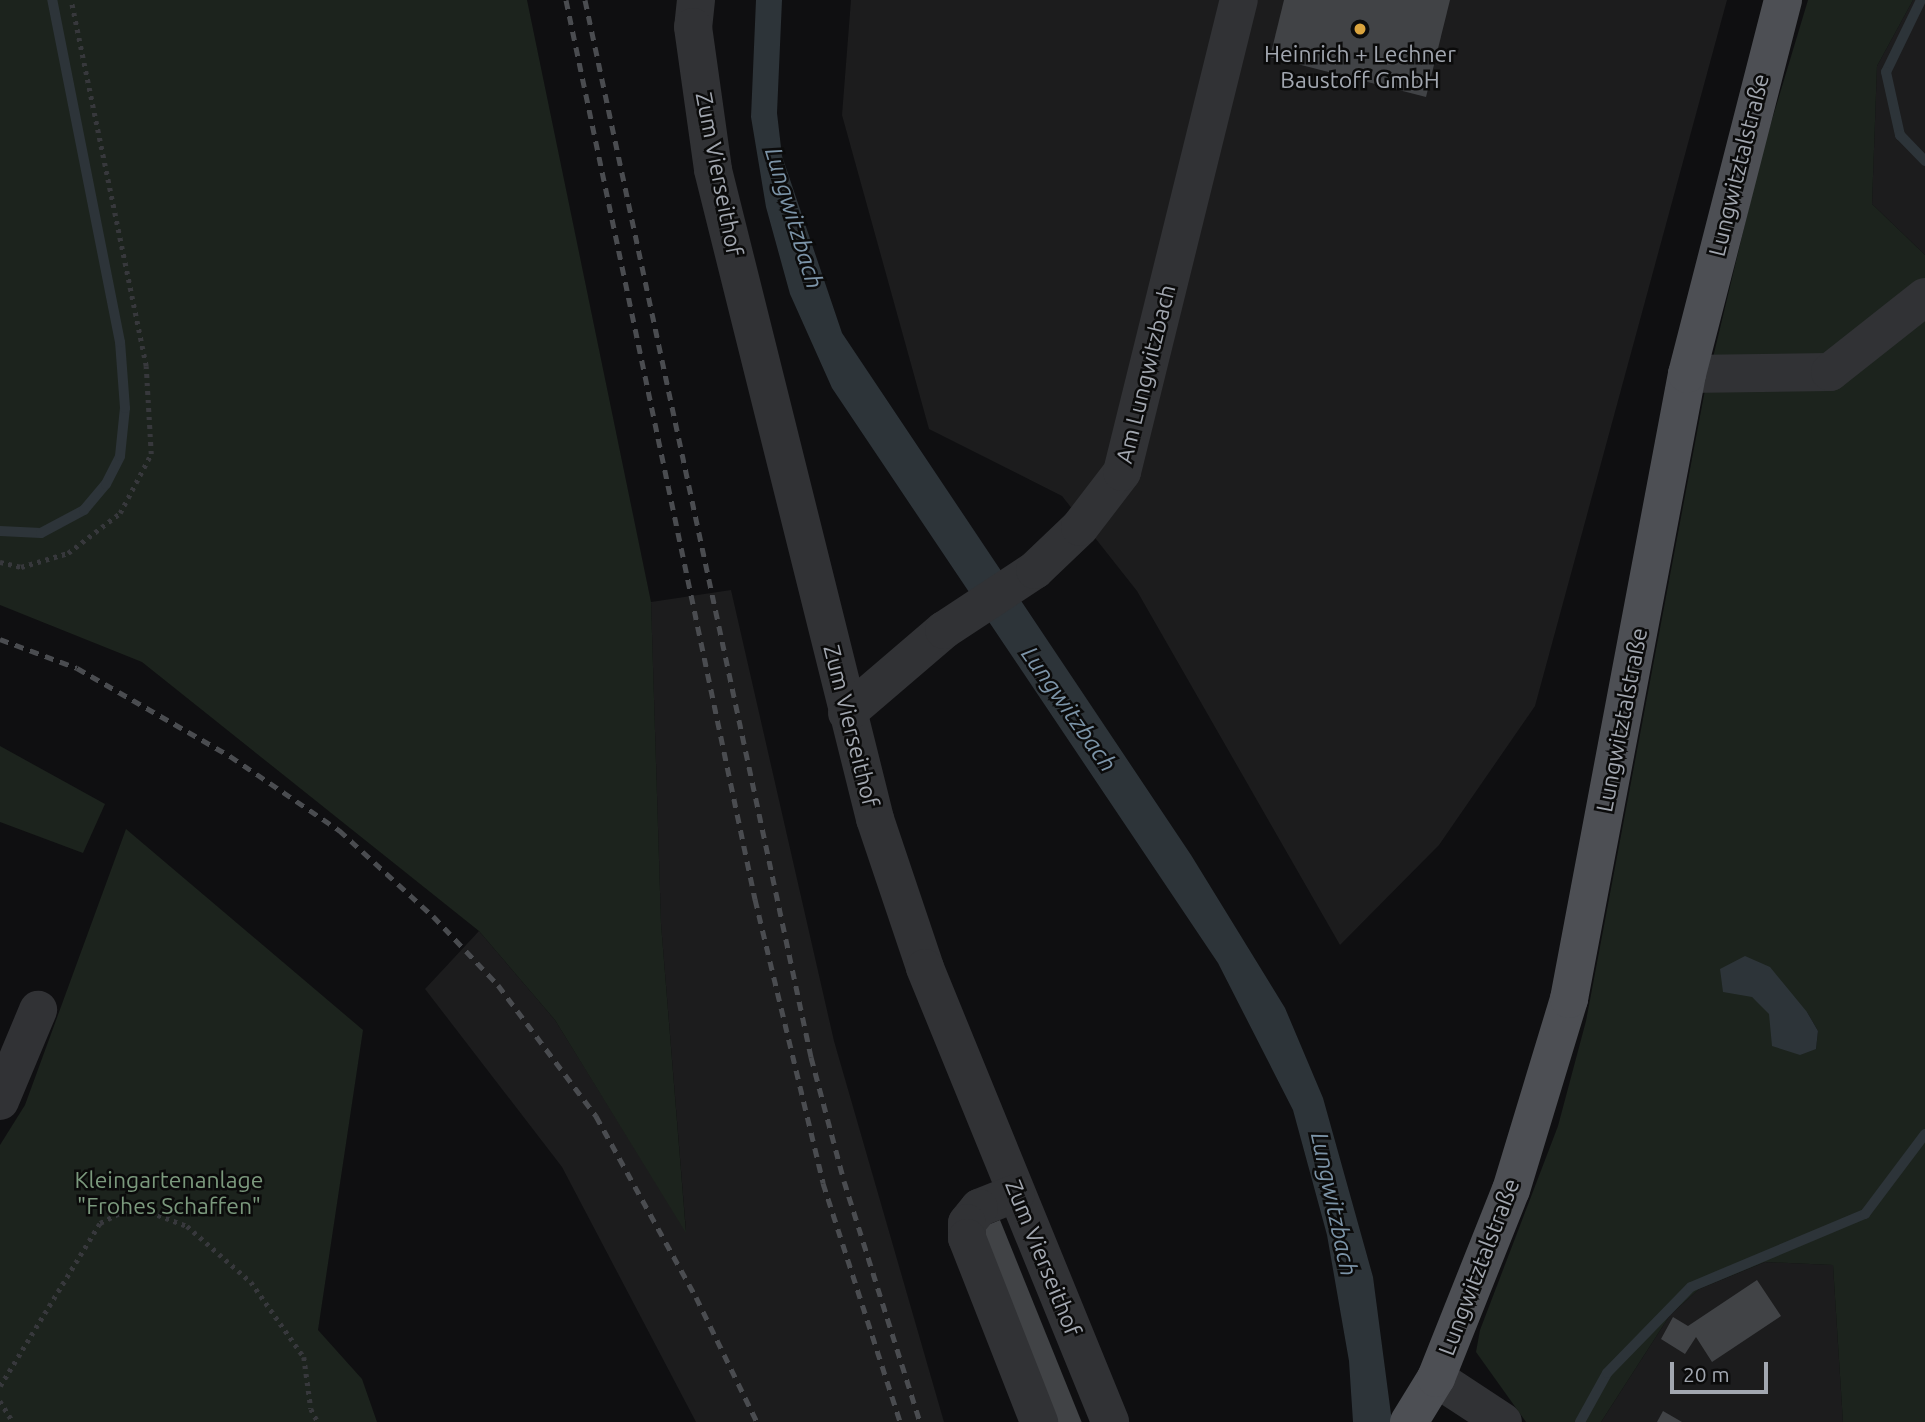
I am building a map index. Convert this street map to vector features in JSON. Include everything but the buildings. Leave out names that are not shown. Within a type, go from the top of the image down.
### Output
[{"type":"main road","name":"Lungwitztalstraße","points":[[1411,1418],[1436,1378],[1511,1190],[1569,999],[1687,374],[1783,0]]},
{"type":"street","name":"Zum Vierseithof","points":[[696,0],[693,27],[713,170],[875,819],[925,968],[1110,1422]]},
{"type":"street","name":"Am Lungwitzbach","points":[[847,713],[944,630],[1035,570],[1080,527],[1122,472],[1239,0]]},
{"type":"street","points":[[1687,374],[1830,372],[1925,297]]},
{"type":"street","points":[[0,1101],[38,1010]]},
{"type":"street","points":[[1016,1193],[979,1208],[967,1223],[967,1238],[1039,1422]]},
{"type":"street","points":[[1436,1378],[1503,1422]]},
{"type":"path","points":[[0,562],[22,567],[68,553],[120,513],[151,454],[146,366],[71,0]]},
{"type":"path","points":[[0,1386],[100,1223],[134,1206],[187,1226],[251,1282],[304,1357],[311,1409],[318,1422]]},
{"type":"path","points":[[0,1401],[13,1422]]},
{"type":"shaded area","points":[[851,0],[1727,0],[1535,706],[1439,845],[1340,945],[1137,591],[1062,496],[929,429],[842,115]]},
{"type":"shaded area","points":[[1913,0],[1925,0],[1925,255],[1872,204],[1877,66]]},
{"type":"shaded area","points":[[731,590],[834,1041],[944,1422],[696,1422],[562,1167],[425,989],[479,931],[555,1020],[686,1231],[661,924],[651,602]]},
{"type":"shaded area","points":[[1765,1262],[1833,1265],[1843,1422],[1601,1422],[1670,1315],[1699,1289]]},
{"type":"green space","points":[[0,0],[527,0],[651,602],[661,924],[686,1233],[555,1020],[479,931],[142,662],[0,605]]},
{"type":"green space","points":[[1808,0],[1913,0],[1877,66],[1872,204],[1925,255],[1925,1422],[1843,1422],[1833,1265],[1765,1262],[1699,1289],[1670,1315],[1601,1422],[1526,1422],[1476,1352],[1480,1330],[1558,1126],[1586,1021],[1704,395],[1762,153]],"holes":[[[1752,997],[1807,1012],[1818,1031],[1816,1049]]]},
{"type":"green space","points":[[0,746],[105,804],[83,853],[0,822]]},
{"type":"green space","name":"Kleingartenanlage \"Frohes Schaffen\"","points":[[126,829],[363,1030],[318,1330],[362,1379],[377,1422],[0,1422],[0,1145],[25,1105]]},
{"type":"water","name":"Lungwitzbach","points":[[756,0],[782,0],[777,113],[782,156],[842,333],[1191,855],[1285,1008],[1323,1098],[1373,1277],[1392,1422],[1353,1422],[1349,1361],[1327,1235],[1293,1110],[1218,963],[832,388],[790,294],[766,207],[751,117]]},
{"type":"water","points":[[1745,956],[1770,967],[1807,1012],[1818,1031],[1816,1049],[1800,1055],[1772,1046],[1769,1014],[1752,997],[1723,992],[1720,969]]},
{"type":"waterway","points":[[0,531],[41,533],[84,510],[106,484],[120,456],[125,408],[120,342],[52,0]]},
{"type":"waterway","points":[[1921,0],[1886,72],[1900,135],[1925,161]]},
{"type":"waterway","points":[[1580,1422],[1607,1373],[1691,1287],[1865,1214],[1925,1134]]},
{"type":"railway","points":[[566,0],[755,899],[823,1183],[900,1422]]},
{"type":"railway","points":[[585,0],[811,1057],[844,1181],[920,1422]]},
{"type":"railway","points":[[0,639],[77,668],[230,756],[339,830],[433,916],[498,985],[596,1116],[696,1297],[757,1422]]},
{"type":"place","name":"Heinrich + Lechner Baustoff GmbH","points":[[1360,29]]}]
